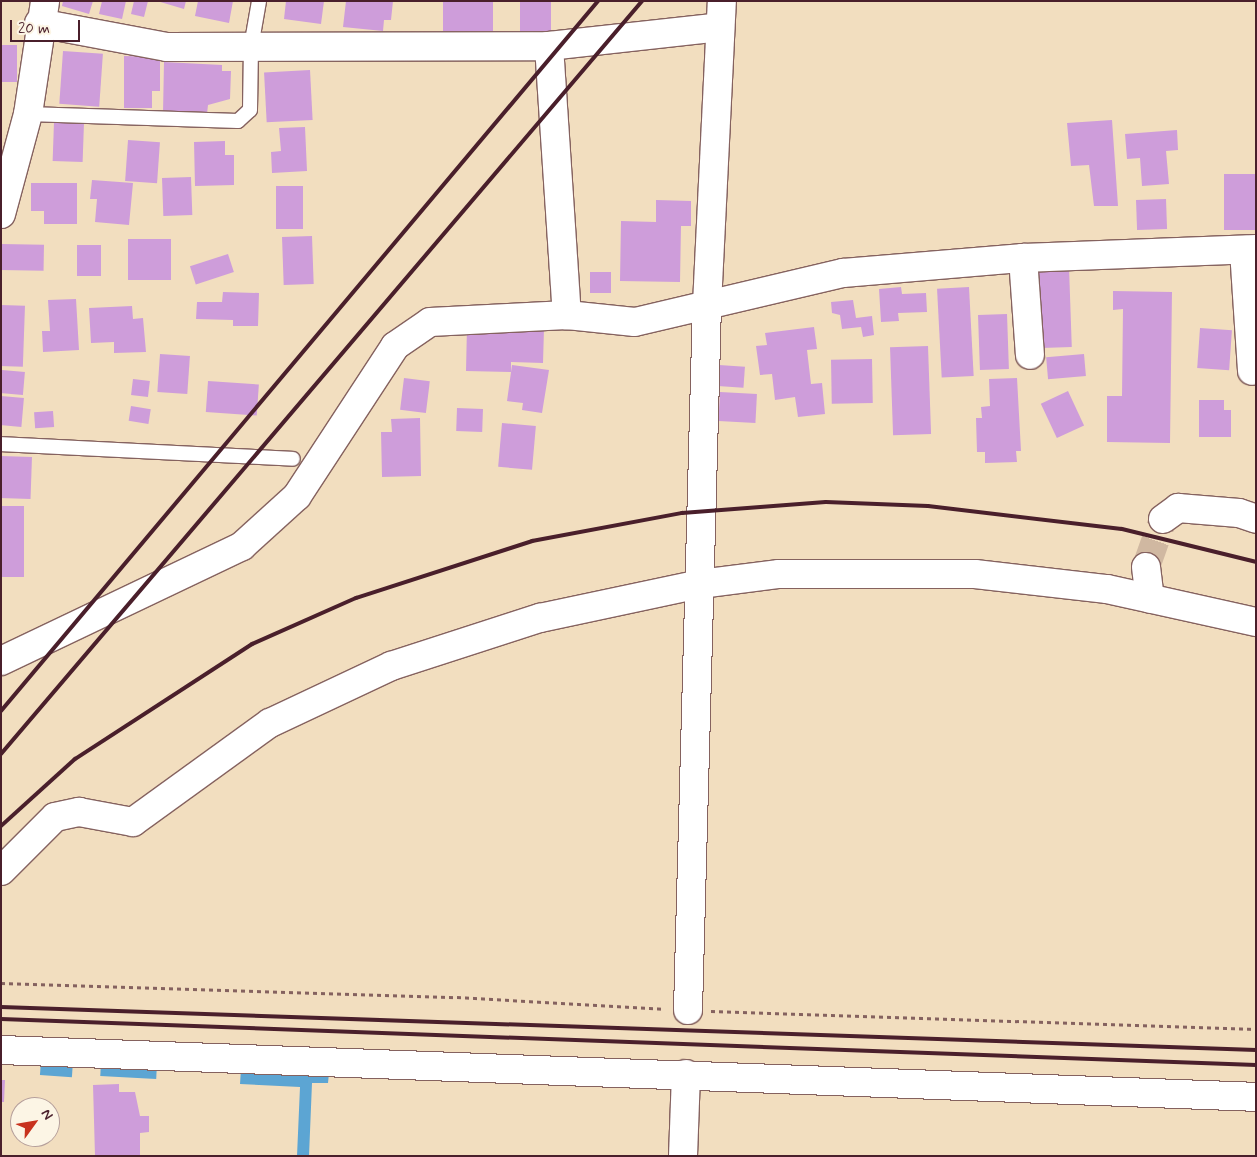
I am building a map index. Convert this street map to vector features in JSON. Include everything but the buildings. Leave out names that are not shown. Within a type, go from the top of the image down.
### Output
[{"type":"street","points":[[1,214],[28,114],[42,12],[166,47],[549,46],[721,14],[707,305],[688,1010]]},
{"type":"street","points":[[549,46],[567,315]]},
{"type":"street","points":[[1,661],[242,546],[296,496],[395,346],[430,322],[567,315],[635,322],[843,273],[1023,258],[1250,249],[1252,371]]},
{"type":"street","points":[[1023,258],[1030,355]]},
{"type":"street","points":[[1163,519],[1178,508],[1239,513],[1256,519]]},
{"type":"street","points":[[1146,567],[1150,599]]},
{"type":"street","points":[[1,871],[55,817],[79,812],[133,822],[270,723],[391,666],[540,618],[700,584],[780,574],[975,574],[1150,599],[1256,622]]},
{"type":"street","points":[[1,1050],[686,1074],[1256,1097]]},
{"type":"street","points":[[683,1156],[686,1074]]},
{"type":"lane","points":[[28,114],[238,121],[250,110],[251,47],[259,1]]},
{"type":"lane","points":[[1,444],[293,459]]},
{"type":"path","points":[[1,983],[457,997],[688,1010],[1256,1029]]},
{"type":"water","points":[[41,1060],[73,1062],[72,1077],[40,1075]]},
{"type":"water","points":[[101,1062],[157,1065],[156,1079],[100,1076]]},
{"type":"water","points":[[241,1069],[329,1073],[328,1083],[312,1083],[309,1156],[297,1156],[300,1087],[240,1084]]},
{"type":"tunnel","points":[[1146,567],[1163,519]]},
{"type":"railway","points":[[1,711],[598,1]]},
{"type":"railway","points":[[1,754],[642,1]]},
{"type":"railway","points":[[1,826],[75,759],[252,644],[356,598],[532,541],[682,513],[826,502],[928,506],[1122,529],[1256,562]]},
{"type":"railway","points":[[1,1007],[1256,1050]]},
{"type":"railway","points":[[1,1019],[1256,1065]]}]
